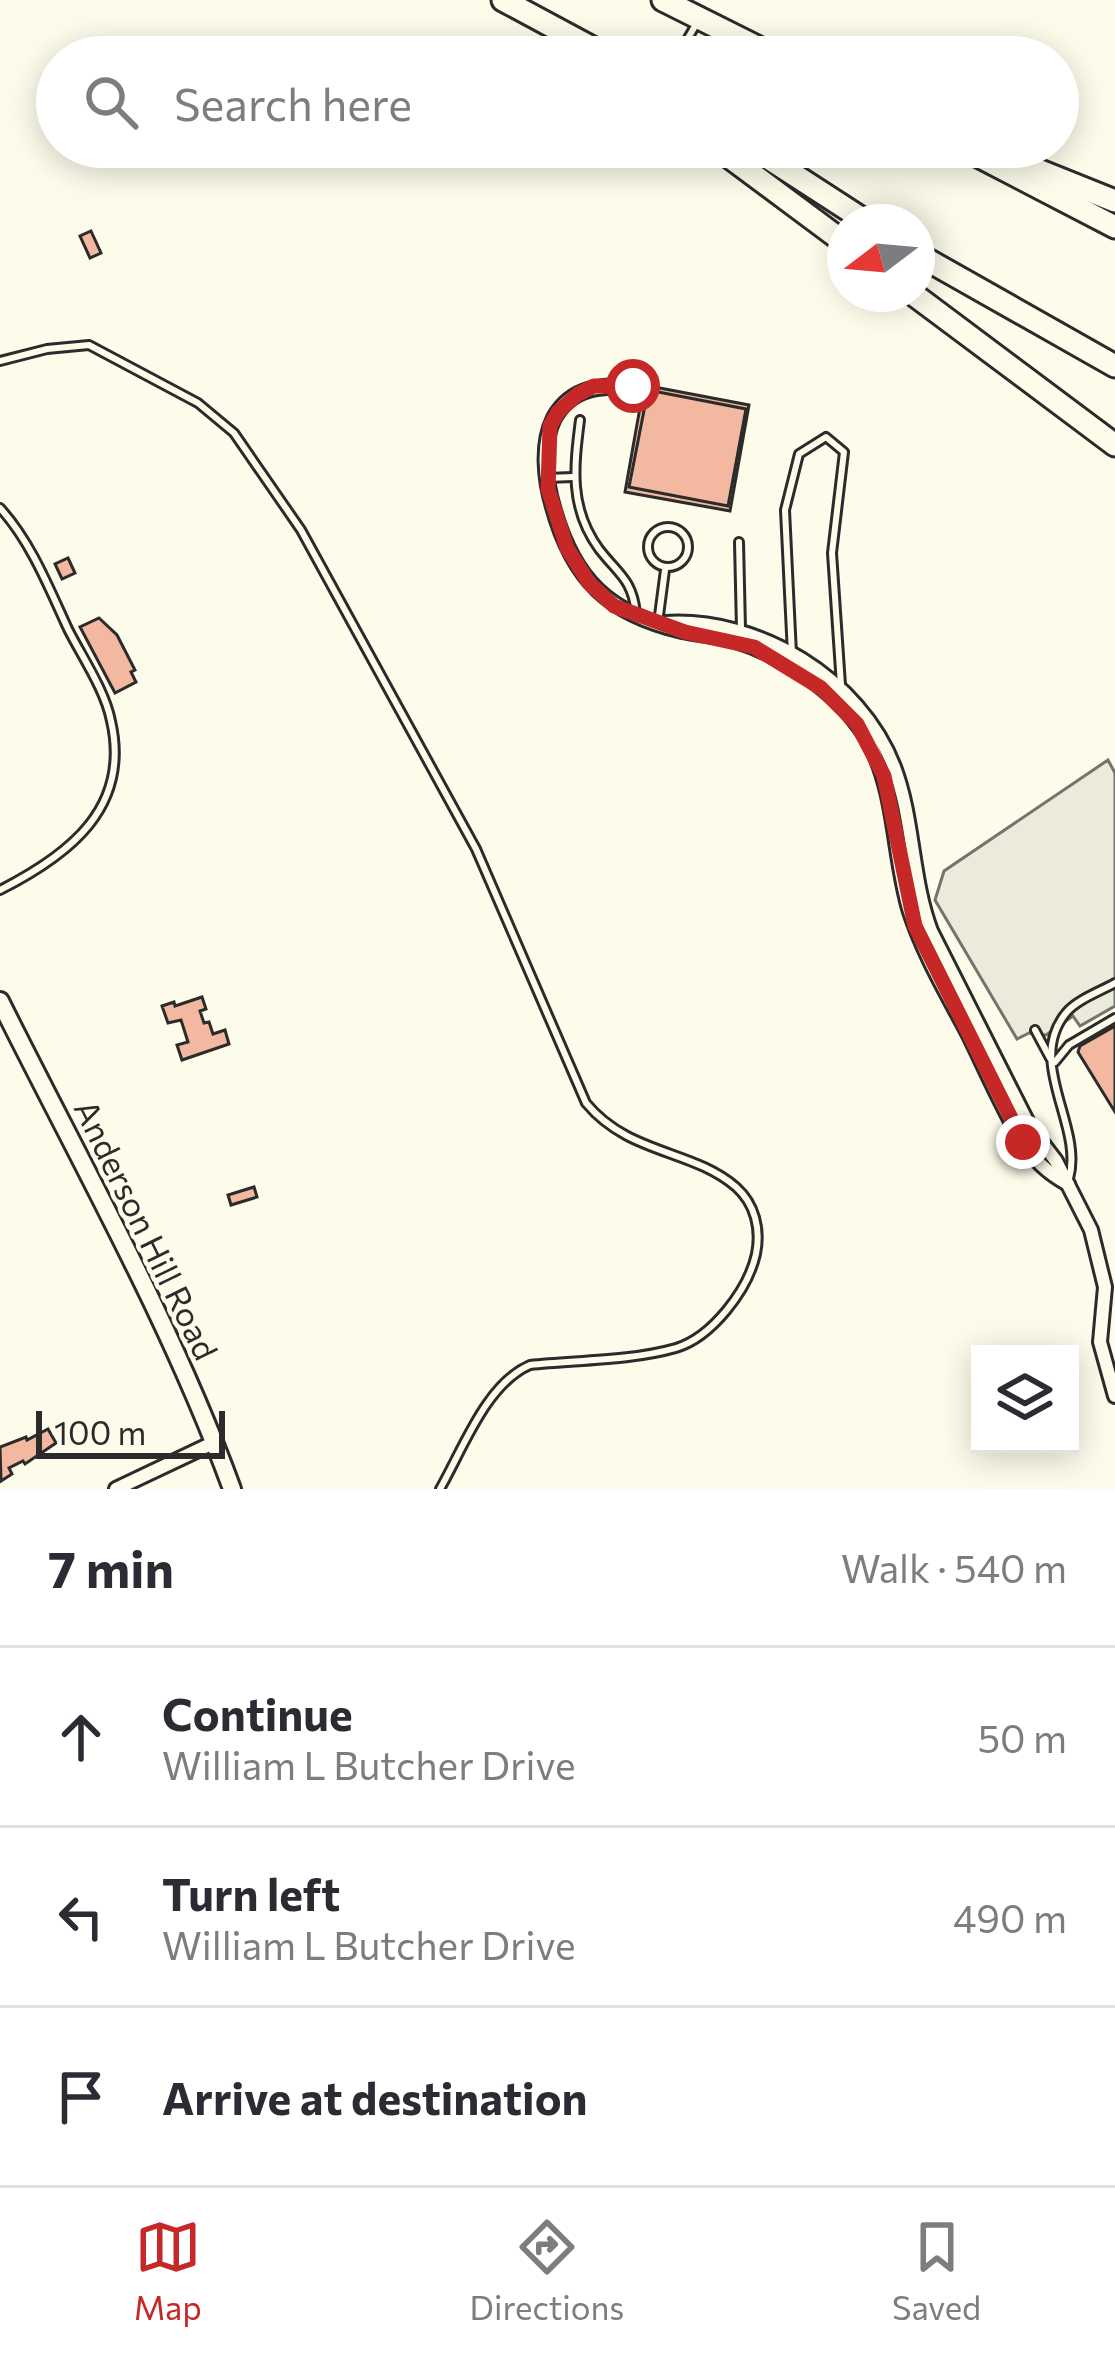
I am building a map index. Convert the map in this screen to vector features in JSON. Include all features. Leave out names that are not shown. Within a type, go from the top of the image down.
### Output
[{"type":"highway","points":[[503,0],[570,36]]},
{"type":"highway","points":[[663,0],[736,36]]},
{"type":"highway","points":[[553,27],[564,36]]},
{"type":"highway","points":[[744,168],[827,230]]},
{"type":"highway","points":[[784,168],[839,204]]},
{"type":"highway","points":[[1001,168],[1115,227]]},
{"type":"highway","points":[[1030,168],[1115,201]]},
{"type":"highway","points":[[935,264],[1115,366]]},
{"type":"highway","points":[[935,311],[1110,445]]},
{"type":"main road","name":"Anderson Hill Road","points":[[0,1000],[136,1273],[232,1489]]},
{"type":"street","points":[[633,386],[594,386],[566,402],[550,426],[547,478],[560,530],[577,566],[598,593],[636,616],[658,623],[699,622],[741,636],[792,662],[840,697],[884,776],[905,893],[926,951],[1023,1142],[1054,1177],[1068,1184],[1091,1231],[1110,1286],[1100,1342],[1115,1396]]},
{"type":"street","points":[[116,1489],[215,1442]]},
{"type":"lane","points":[[689,36],[700,18]]},
{"type":"lane","points":[[0,361],[89,345],[198,403],[234,433],[301,530],[476,849],[586,1103],[623,1136],[720,1176],[751,1204],[759,1234],[755,1258],[745,1288],[721,1316],[681,1346],[530,1364],[515,1371],[486,1408],[440,1489]]},
{"type":"lane","points":[[580,420],[573,477],[579,513],[598,547],[633,588],[636,616]]},
{"type":"lane","points":[[792,662],[785,510],[799,454],[826,437],[844,452],[832,553],[840,697]]},
{"type":"lane","points":[[547,478],[573,477]]},
{"type":"lane","points":[[0,508],[24,541],[111,719],[114,760],[105,807],[85,832],[33,873],[0,890]]},
{"type":"lane","points":[[658,623],[665,570],[648,551],[649,536],[673,526],[685,536],[688,552],[678,565],[665,570]]},
{"type":"lane","points":[[739,542],[741,636]]},
{"type":"lane","points":[[1068,1184],[1073,1155],[1054,1084],[1054,1037],[1067,1011],[1115,983]]},
{"type":"lane","points":[[1054,1065],[1070,1045],[1115,1018]]},
{"type":"lane","points":[[1035,1030],[1054,1065]]},
{"type":"shaded area","points":[[1108,760],[1115,773],[1115,1006],[1080,1026],[1073,1016],[1046,1035],[1029,1033],[1017,1039],[935,900],[944,871]]},
{"type":"building","points":[[91,231],[101,253],[90,258],[80,236]]},
{"type":"building","points":[[644,385],[749,405],[730,511],[625,492]],"holes":[[[669,423],[712,431],[704,474],[661,466]]]},
{"type":"building","points":[[648,390],[746,409],[728,506],[629,487]]},
{"type":"building","points":[[68,558],[75,573],[62,579],[55,564]]},
{"type":"building","points":[[99,618],[117,635],[135,670],[131,672],[136,682],[115,693],[80,627]]},
{"type":"building","points":[[202,997],[204,1023],[209,1022],[213,1034],[225,1030],[229,1044],[182,1060],[177,1045],[188,1042],[181,1020],[168,1023],[162,1006]]},
{"type":"building","points":[[1115,1026],[1115,1112],[1078,1052],[1080,1046]]},
{"type":"building","points":[[254,1187],[257,1197],[231,1205],[228,1195]]},
{"type":"building","points":[[48,1429],[56,1443],[25,1464],[9,1468],[12,1474],[1,1481],[0,1447]]},
{"type":"route","points":[[633,386],[594,386],[566,402],[550,426],[548,489],[567,548],[589,583],[614,606],[685,632],[754,647],[821,688],[857,724],[884,776],[915,926],[1023,1142]]}]
